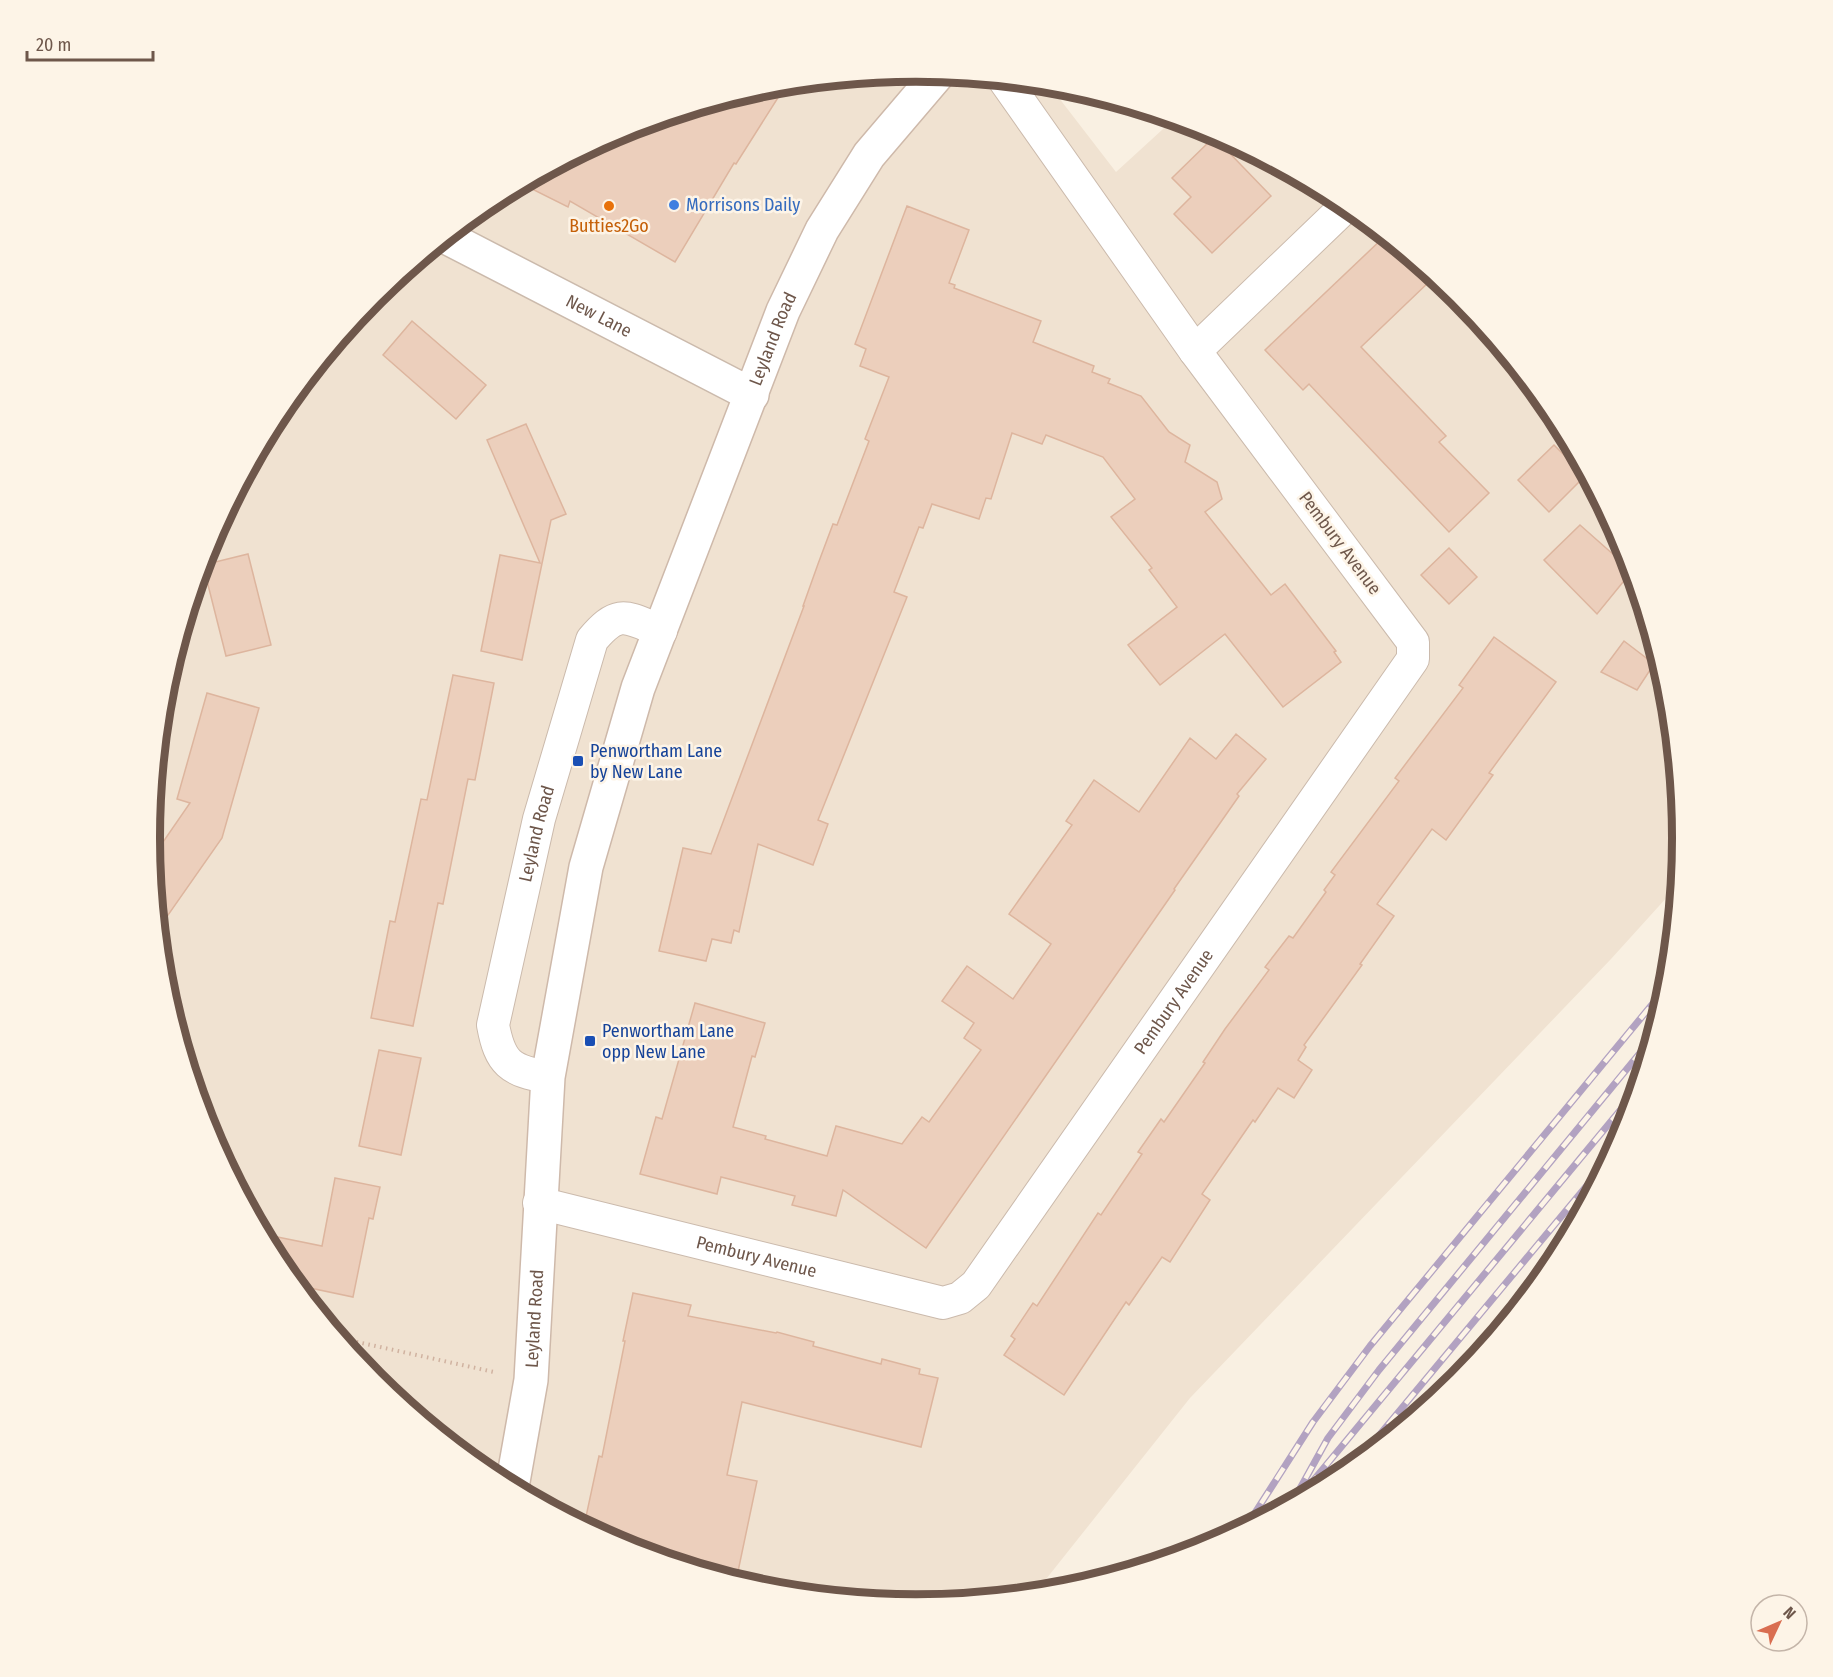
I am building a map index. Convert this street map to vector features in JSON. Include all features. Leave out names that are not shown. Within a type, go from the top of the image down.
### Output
[{"type":"main road","name":"Leyland Road","points":[[514,1478],[531,1380],[548,1077],[586,867],[638,688],[783,311],[822,230],[869,155],[931,83]]},
{"type":"main road","name":"New Lane","points":[[454,241],[752,395]]},
{"type":"street","name":"Pembury Avenue","points":[[540,1203],[943,1303],[960,1298],[976,1286],[1413,659],[1413,642],[1195,351],[1010,89]]},
{"type":"street","points":[[1195,351],[1340,212]]},
{"type":"street","name":"Leyland Road","points":[[548,1077],[525,1074],[507,1064],[497,1047],[493,1025],[539,819],[592,640],[606,623],[625,617],[661,631]]},
{"type":"path","points":[[352,1341],[531,1380]]},
{"type":"shaded area","points":[[916,82],[966,84],[1057,96],[1116,172],[1167,126],[1251,160],[1294,184],[1337,210],[1415,270],[1485,340],[1516,378],[1545,418],[1595,504],[1632,595],[1647,643],[1658,691],[1671,789],[1670,893],[1611,959],[1190,1398],[1043,1584],[966,1593],[867,1593],[769,1580],[721,1569],[627,1537],[582,1517],[496,1467],[418,1407],[348,1337],[317,1299],[288,1259],[238,1173],[218,1128],[186,1034],[175,986],[162,888],[160,838],[167,740],[186,643],[201,595],[238,504],[262,460],[288,418],[348,340],[418,270],[456,239],[496,210],[582,160],[627,140],[721,108],[769,97],[867,84]]},
{"type":"building","points":[[779,95],[736,164],[734,163],[675,262],[570,201],[568,207],[531,189],[582,160],[627,140],[721,108]]},
{"type":"building","points":[[1209,142],[1225,148],[1271,196],[1212,253],[1174,214],[1191,197],[1172,178]]},
{"type":"building","points":[[907,206],[969,230],[949,283],[955,285],[954,288],[1041,321],[1033,342],[1094,366],[1092,372],[1110,379],[1108,383],[1141,396],[1169,432],[1190,445],[1185,462],[1217,482],[1222,499],[1205,512],[1271,595],[1285,584],[1336,651],[1334,652],[1341,662],[1283,707],[1225,634],[1160,685],[1128,645],[1177,607],[1149,570],[1152,568],[1111,517],[1135,499],[1103,457],[1046,435],[1042,444],[1012,433],[991,499],[986,498],[979,519],[932,504],[923,528],[919,527],[894,592],[907,597],[818,820],[828,824],[813,865],[758,844],[739,932],[734,930],[731,943],[712,939],[706,961],[659,951],[683,848],[711,854],[833,524],[837,525],[869,441],[865,439],[889,377],[860,366],[866,349],[855,344]]},
{"type":"building","points":[[1380,241],[1428,283],[1361,347],[1446,436],[1439,442],[1489,493],[1449,532],[1309,384],[1303,390],[1265,350]]},
{"type":"building","points":[[412,321],[486,385],[456,419],[383,355]]},
{"type":"building","points":[[526,424],[566,514],[551,520],[522,660],[481,651],[500,555],[540,563],[487,440]]},
{"type":"building","points":[[1554,445],[1573,464],[1582,479],[1549,512],[1518,480]]},
{"type":"building","points":[[1580,525],[1619,559],[1626,578],[1597,614],[1544,560]]},
{"type":"building","points":[[1449,548],[1477,577],[1449,604],[1421,575]]},
{"type":"building","points":[[248,554],[271,645],[226,656],[207,580],[213,563]]},
{"type":"building","points":[[1494,637],[1556,682],[1489,773],[1493,775],[1446,840],[1432,829],[1377,904],[1394,916],[1304,1045],[1306,1047],[1298,1060],[1312,1070],[1294,1098],[1278,1088],[1255,1122],[1253,1120],[1202,1194],[1210,1200],[1170,1262],[1162,1257],[1129,1305],[1126,1302],[1064,1395],[1004,1355],[1015,1339],[1011,1336],[1033,1303],[1037,1306],[1098,1213],[1101,1215],[1142,1154],[1138,1152],[1161,1119],[1164,1122],[1205,1063],[1203,1062],[1225,1029],[1269,970],[1265,967],[1289,936],[1293,938],[1326,892],[1324,890],[1335,875],[1331,872],[1399,781],[1395,778],[1463,688],[1459,685]]},
{"type":"building","points":[[1624,641],[1651,662],[1652,666],[1637,690],[1601,672]]},
{"type":"building","points":[[453,675],[494,683],[475,780],[468,779],[443,904],[438,903],[413,1026],[371,1018],[390,921],[395,922],[421,799],[427,800]]},
{"type":"building","points":[[207,693],[259,708],[222,838],[165,919],[160,846],[190,803],[177,799]]},
{"type":"building","points":[[1236,734],[1266,759],[1237,794],[1239,796],[1175,890],[926,1248],[843,1190],[836,1216],[792,1205],[795,1196],[721,1177],[717,1194],[640,1174],[656,1117],[662,1119],[695,1003],[765,1023],[755,1057],[752,1056],[733,1127],[766,1136],[765,1139],[827,1156],[836,1126],[902,1144],[922,1117],[929,1122],[981,1050],[964,1038],[974,1023],[942,1001],[967,966],[1013,999],[1051,944],[1009,914],[1072,825],[1066,821],[1094,780],[1139,812],[1190,738],[1216,759]]},
{"type":"building","points":[[379,1050],[421,1058],[401,1155],[359,1146]]},
{"type":"building","points":[[335,1178],[380,1187],[373,1219],[369,1218],[353,1297],[309,1288],[274,1236],[322,1246]]},
{"type":"building","points":[[633,1293],[691,1305],[688,1316],[777,1332],[814,1342],[813,1346],[881,1364],[882,1359],[920,1369],[919,1374],[938,1378],[921,1447],[742,1402],[727,1475],[757,1481],[738,1573],[673,1554],[586,1519],[599,1456],[602,1457],[625,1341],[623,1341]]},
{"type":"railway","points":[[1253,1516],[1313,1422],[1370,1346],[1654,1002]]},
{"type":"railway","points":[[1299,1490],[1328,1438],[1379,1370],[1642,1051]]},
{"type":"railway","points":[[1312,1482],[1623,1107]]},
{"type":"railway","points":[[1377,1438],[1590,1181]]},
{"type":"place","name":"Morrisons Daily","points":[[674,205]]},
{"type":"place","name":"Butties2Go","points":[[609,206]]},
{"type":"place","name":"Penwortham Lane by New Lane","points":[[578,761]]},
{"type":"place","name":"Penwortham Lane opp New Lane","points":[[590,1041]]}]
